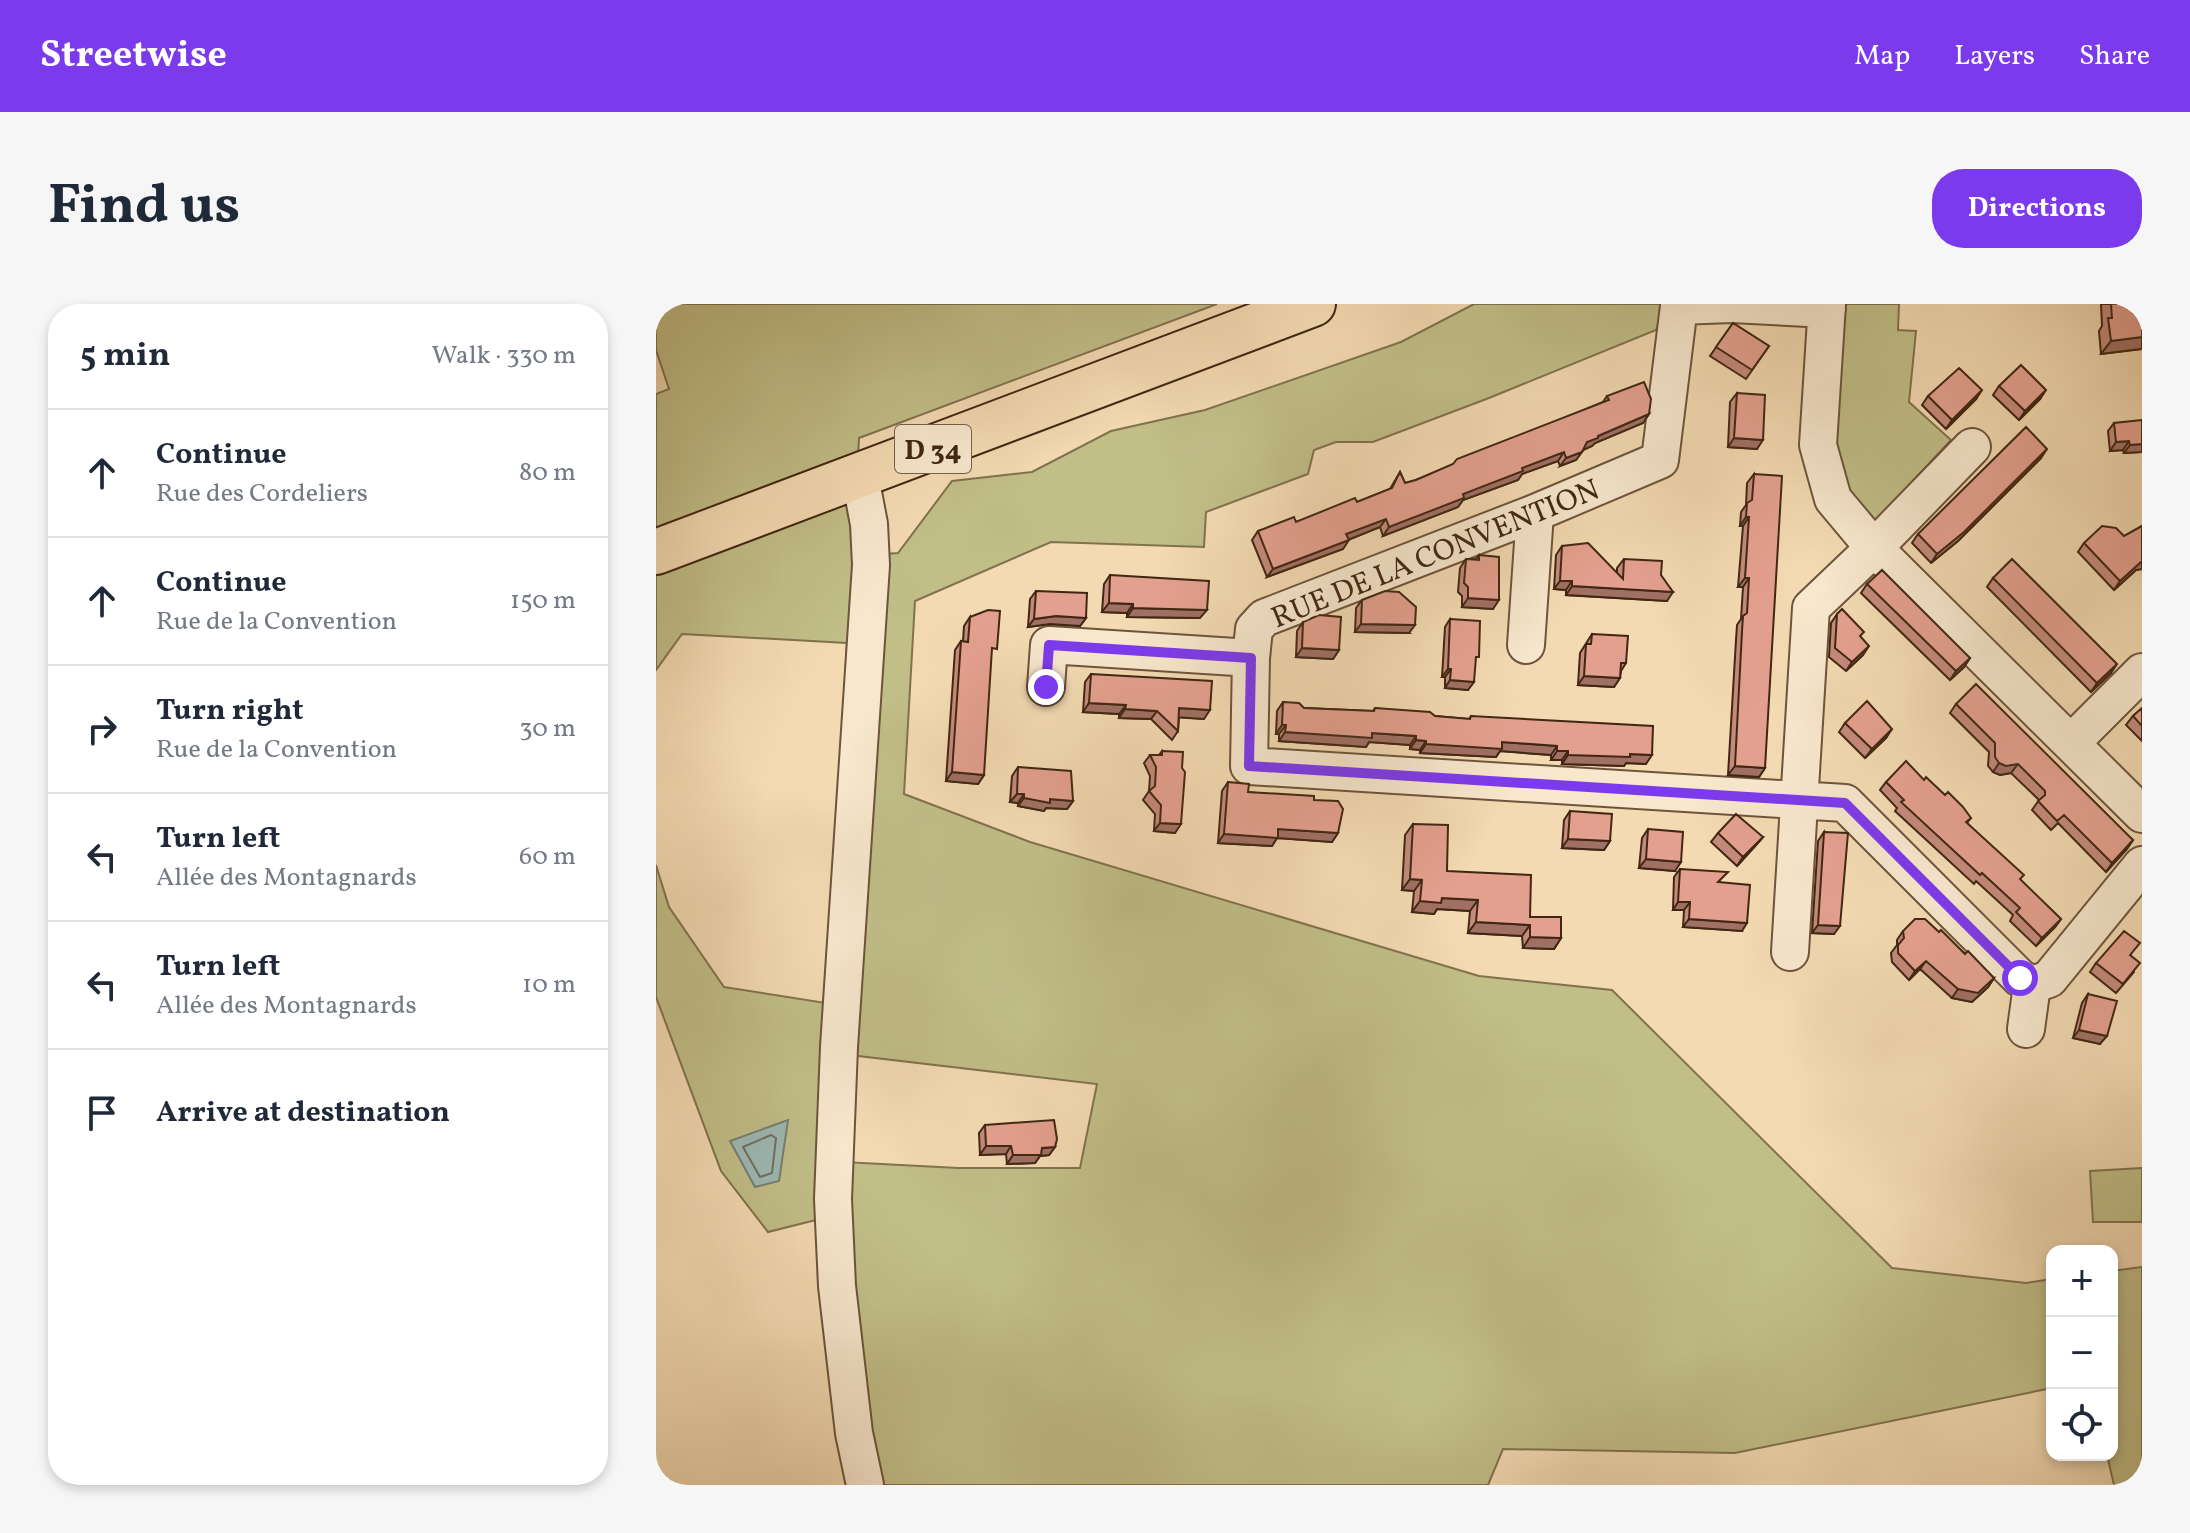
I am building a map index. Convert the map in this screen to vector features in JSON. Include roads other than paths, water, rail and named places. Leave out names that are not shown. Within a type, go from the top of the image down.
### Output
[{"type":"main road","name":"D 34","points":[[1209,344],[1231,321],[1272,304]]},
{"type":"main road","name":"D 34","points":[[656,552],[1313,304]]},
{"type":"street","name":"RUE DE LA CONVENTION","points":[[1797,799],[1249,766],[1251,658],[1254,629],[1264,618],[1535,513],[1660,460],[1679,306],[1827,307]]},
{"type":"street","points":[[1827,307],[1818,445],[1833,499],[1874,548],[2142,814]]},
{"type":"street","points":[[1790,952],[1811,608],[1972,447]]},
{"type":"street","points":[[860,477],[869,524],[871,565],[839,1047],[833,1199],[839,1301],[854,1433],[865,1485]]},
{"type":"street","points":[[1526,645],[1535,513]]},
{"type":"street","points":[[1046,687],[1049,645],[1251,658]]},
{"type":"street","points":[[2071,743],[2142,672]]},
{"type":"street","points":[[1797,799],[1845,803],[2009,968],[2032,985]]},
{"type":"street","points":[[2032,985],[2049,979],[2142,865]]},
{"type":"street","points":[[2026,1029],[2032,985]]},
{"type":"water","points":[[788,1120],[779,1181],[755,1187],[730,1141]]}]
